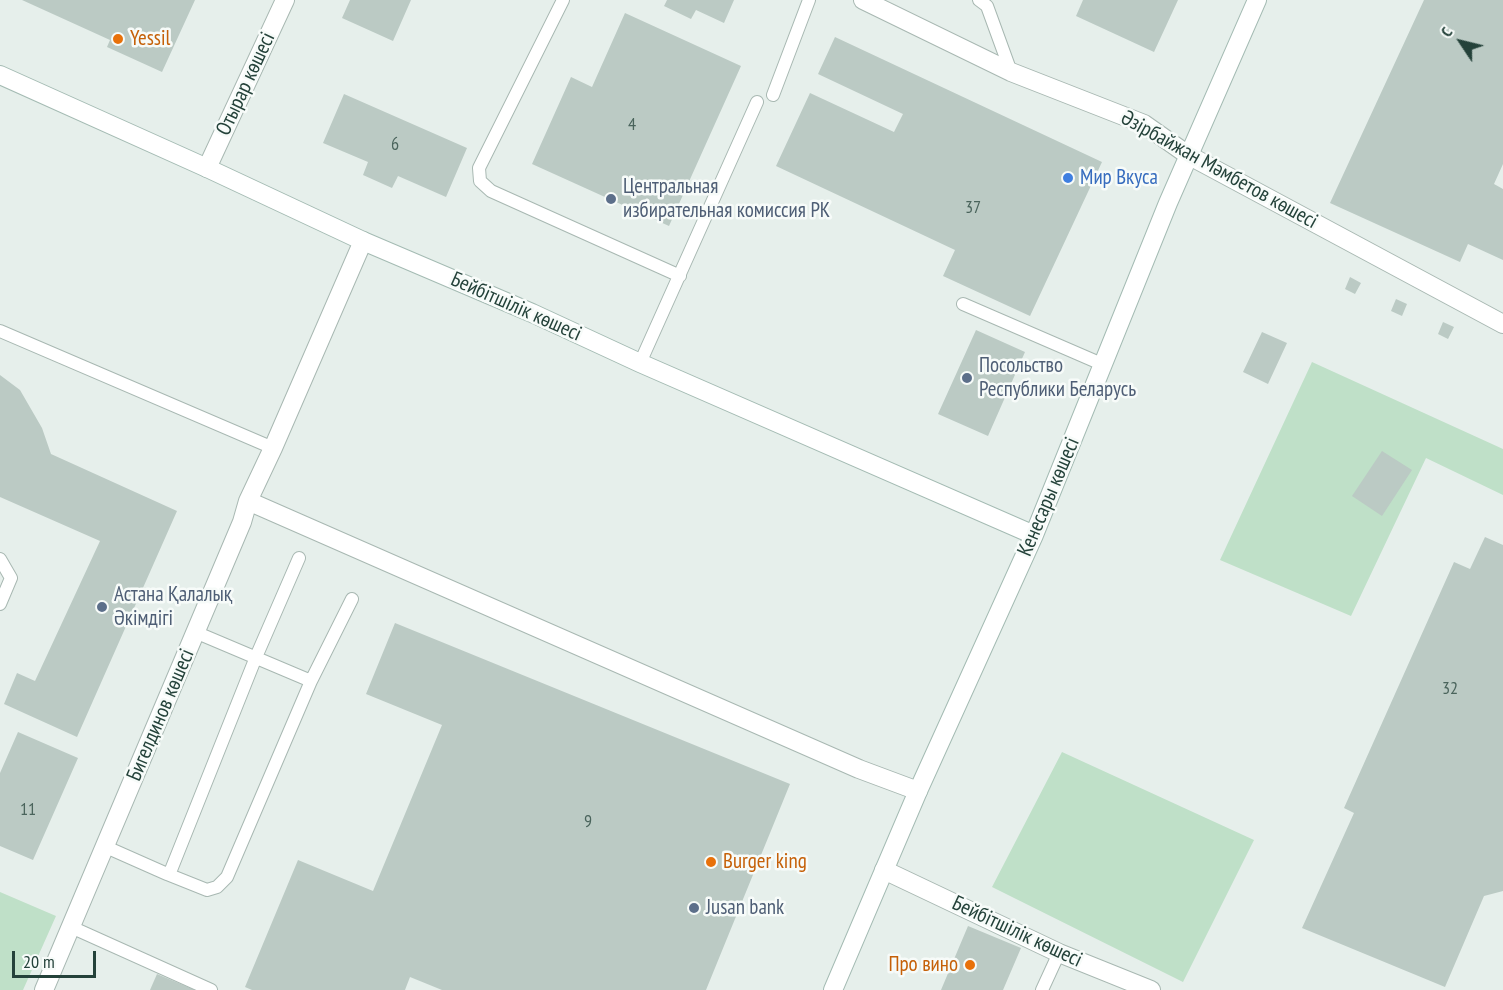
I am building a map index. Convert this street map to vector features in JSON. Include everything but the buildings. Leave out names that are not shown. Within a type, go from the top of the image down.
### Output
[{"type":"street","name":"Отырар көшесі","points":[[207,168],[285,0]]},
{"type":"street","name":"Әзірбайжан Мәмбетов көшесі","points":[[862,0],[1011,72],[1144,124],[1188,155],[1503,324]]},
{"type":"street","name":"Кенесары көшесі","points":[[833,990],[918,791],[1034,535],[1188,155],[1257,0]]},
{"type":"street","name":"Бейбітшілік көшесі","points":[[0,75],[363,241],[532,313],[640,363],[1034,535]]},
{"type":"street","name":"Бигелдинов көшесі","points":[[44,990],[242,522],[248,501],[363,241]]},
{"type":"street","points":[[248,501],[859,769],[918,791]]},
{"type":"street","name":"Бейбітшілік көшесі","points":[[884,870],[1059,953],[1151,990]]},
{"type":"lane","points":[[563,0],[478,168],[480,181],[491,191],[680,276]]},
{"type":"lane","points":[[773,95],[809,0]]},
{"type":"lane","points":[[979,0],[987,6],[1011,72]]},
{"type":"lane","points":[[640,363],[757,102]]},
{"type":"lane","points":[[963,304],[1104,365]]},
{"type":"lane","points":[[0,331],[273,448]]},
{"type":"lane","points":[[167,874],[171,870],[256,657],[299,558]]},
{"type":"lane","points":[[0,559],[11,578],[0,604]]},
{"type":"lane","points":[[106,847],[207,890],[217,887],[227,877],[311,681],[352,599]]},
{"type":"lane","points":[[195,632],[311,681]]},
{"type":"lane","points":[[71,927],[211,990]]},
{"type":"lane","points":[[1042,990],[1059,953]]},
{"type":"green space","points":[[1312,362],[1503,449],[1503,495],[1426,458],[1351,616],[1220,560]]},
{"type":"green space","points":[[1062,752],[1254,840],[1183,982],[992,887]]},
{"type":"green space","points":[[0,892],[56,916],[23,990],[0,990]]},
{"type":"place","name":"Yessil","points":[[118,39]]},
{"type":"place","name":"Мир Вкуса","points":[[1068,178]]},
{"type":"place","name":"Центральная избирательная комиссия РК","points":[[611,199]]},
{"type":"place","name":"Посольство Республики Беларусь","points":[[967,378]]},
{"type":"place","name":"Астана Қалалық Әкімдігі","points":[[102,607]]},
{"type":"place","name":"Burger king","points":[[711,862]]},
{"type":"place","name":"Jusan bank","points":[[694,908]]},
{"type":"place","name":"Про вино","points":[[970,965]]}]
